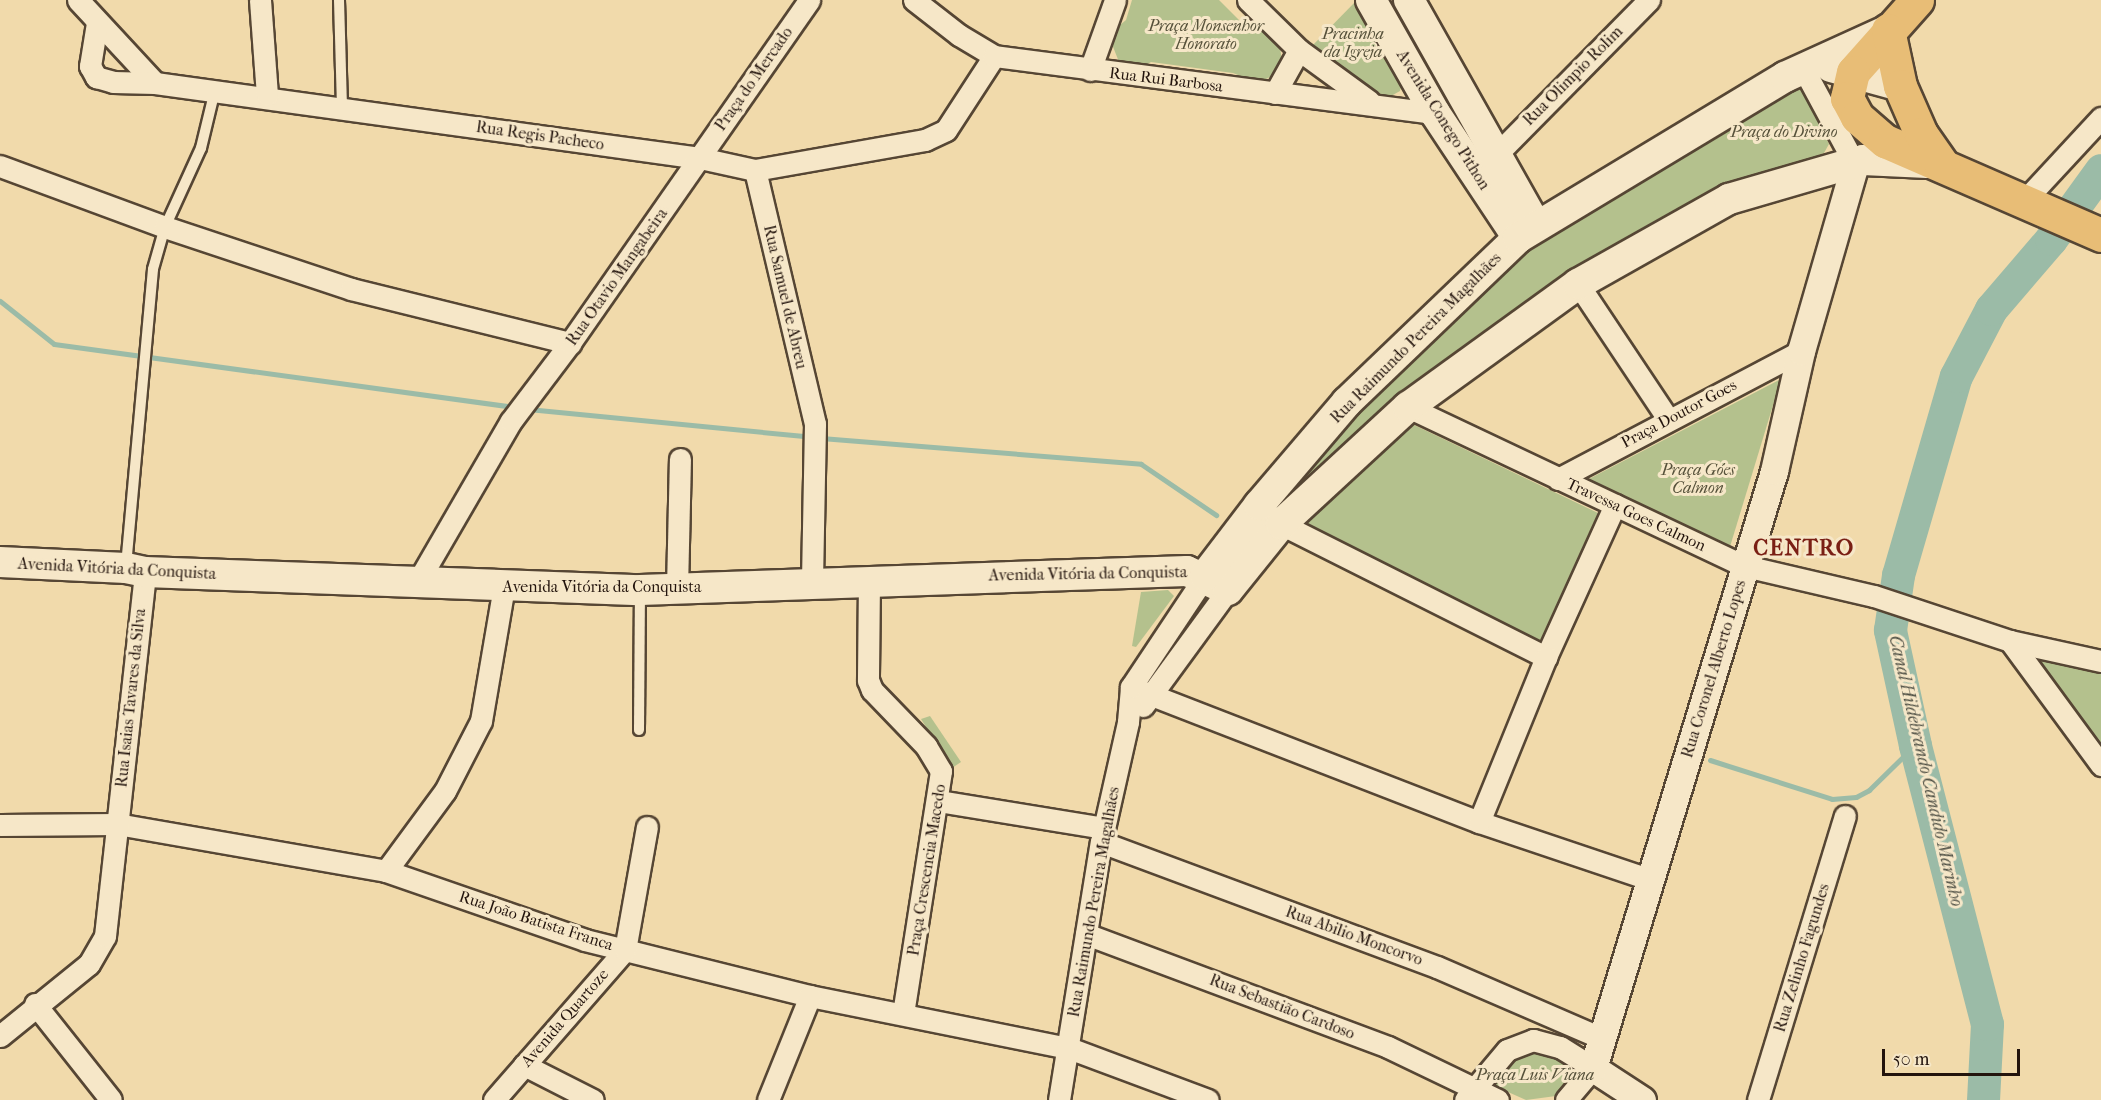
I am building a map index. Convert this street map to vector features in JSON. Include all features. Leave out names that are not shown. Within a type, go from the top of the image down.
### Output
[{"type":"main road","name":"Avenida Conego Pithon","points":[[1371,0],[1435,113],[1527,232]]},
{"type":"main road","name":"Avenida Conego Pithon","points":[[1409,0],[1498,153],[1527,232]]},
{"type":"main road","points":[[1876,156],[1847,98],[1853,72],[1917,0]]},
{"type":"main road","points":[[1888,30],[1905,98],[1943,166]]},
{"type":"main road","name":"Rua Raimundo Pereira Magalhães","points":[[1216,583],[1270,515],[1347,402],[1527,232],[1808,66],[1888,30]]},
{"type":"main road","points":[[1808,66],[1853,72],[1905,98]]},
{"type":"main road","points":[[1876,156],[1905,98]]},
{"type":"main road","points":[[1876,156],[1943,166],[2091,230]]},
{"type":"main road","name":"Rua Raimundo Pereira Magalhães","points":[[1270,515],[1407,407],[1578,284],[1729,199],[1876,156]]},
{"type":"main road","name":"Avenida Vitória da Conquista","points":[[0,562],[504,587],[640,590],[812,581],[1187,571],[1216,583]]},
{"type":"street","points":[[78,0],[97,23],[155,82]]},
{"type":"street","points":[[261,0],[267,95]]},
{"type":"street","name":"Praça do Mercado","points":[[700,158],[809,0]]},
{"type":"street","name":"Rua Rui Barbosa","points":[[914,0],[959,35],[994,56],[1435,113]]},
{"type":"street","points":[[1089,70],[1115,0]]},
{"type":"street","points":[[1248,0],[1299,50],[1373,104]]},
{"type":"street","name":"Rua Olimpio Rolim","points":[[1498,153],[1649,0]]},
{"type":"street","name":"Rua Regis Pacheco","points":[[97,23],[90,66],[96,77],[113,82],[155,82],[267,95],[700,158],[755,170],[925,140],[946,130],[994,56]]},
{"type":"street","points":[[1275,93],[1299,50]]},
{"type":"street","points":[[1808,66],[1876,156]]},
{"type":"street","points":[[2036,205],[2101,118]]},
{"type":"street","name":"Rua Coronel Alberto Lopes","points":[[1593,1068],[1774,471],[1801,351],[1876,156]]},
{"type":"street","name":"Rua Otavio Mangabeira","points":[[417,583],[511,421],[570,344],[700,158]]},
{"type":"street","points":[[0,166],[165,227],[351,289],[570,344]]},
{"type":"street","name":"Rua Samuel de Abreu","points":[[755,170],[815,424],[812,581]]},
{"type":"street","points":[[1578,284],[1668,419]]},
{"type":"street","name":"Praça Doutor Goes","points":[[1558,479],[1668,419],[1801,351]]},
{"type":"street","name":"Travessa Goes Calmon","points":[[1407,407],[1745,566],[1874,596],[2010,641],[2101,661]]},
{"type":"street","points":[[677,589],[680,459]]},
{"type":"street","points":[[1479,822],[1546,657],[1615,505]]},
{"type":"street","points":[[1270,515],[1546,657]]},
{"type":"street","name":"Rua Isaias Tavares da Silva","points":[[0,1036],[35,1004],[88,964],[105,936],[117,824],[135,570]]},
{"type":"street","name":"Praça Crescencia Macedo","points":[[869,580],[868,680],[936,760],[941,771],[939,801],[903,1014]]},
{"type":"street","name":"Rua Raimundo Pereira Magalhães","points":[[1059,1100],[1102,835],[1128,722],[1131,687],[1216,583]]},
{"type":"street","name":"Rua Raimundo Pereira Magalhães","points":[[1128,722],[1152,697],[1216,583]]},
{"type":"street","points":[[386,872],[445,791],[481,721],[504,587]]},
{"type":"street","points":[[2010,641],[2101,765]]},
{"type":"street","points":[[1131,687],[1479,822],[1651,880]]},
{"type":"street","name":"Rua Abilio Moncorvo","points":[[939,801],[1102,835],[1437,967],[1603,1039]]},
{"type":"street","name":"Rua Zelinho Fagundes","points":[[1758,1100],[1845,816]]},
{"type":"street","name":"Rua João Batista Franca","points":[[0,825],[117,824],[386,872],[625,950],[810,996],[1069,1048],[1208,1100]]},
{"type":"street","points":[[625,950],[648,827]]},
{"type":"street","name":"Rua Sebastião Cardoso","points":[[1086,934],[1388,1047],[1471,1093]]},
{"type":"street","name":"Avenida Quartoze","points":[[494,1100],[625,950]]},
{"type":"street","points":[[768,1100],[810,996]]},
{"type":"street","points":[[35,1004],[111,1100]]},
{"type":"street","points":[[1498,1100],[1471,1093],[1507,1050],[1533,1040],[1560,1047],[1642,1100]]},
{"type":"street","points":[[524,1065],[593,1100]]},
{"type":"street","points":[[1566,1100],[1593,1068]]},
{"type":"lane","points":[[339,0],[342,107]]},
{"type":"lane","points":[[135,570],[143,374],[153,269],[165,227],[201,148],[215,90]]},
{"type":"lane","points":[[639,730],[640,590]]},
{"type":"green space","name":"Praça Monsenhor Honorato","points":[[1132,0],[1219,0],[1248,29],[1266,30],[1279,42],[1282,60],[1274,75],[1258,83],[1233,73],[1151,62],[1144,66],[1119,62],[1110,39],[1113,31],[1126,20]]},
{"type":"green space","name":"Pracinha da Igreja","points":[[1357,0],[1402,81],[1400,91],[1391,96],[1382,95],[1311,47]]},
{"type":"green space","name":"Praça do Divino","points":[[1793,87],[1802,89],[1829,144],[1824,153],[1657,221],[1572,276],[1282,510],[1275,504],[1276,495],[1519,256]]},
{"type":"green space","name":"Praça Góes Calmon","points":[[1781,379],[1729,550],[1585,481]]},
{"type":"green space","points":[[1410,423],[1598,513],[1540,641],[1301,523]]},
{"type":"green space","points":[[1168,590],[1174,596],[1136,647],[1132,646],[1141,592]]},
{"type":"green space","points":[[2038,659],[2101,673],[2101,747]]},
{"type":"green space","points":[[930,716],[961,762],[952,768],[921,719]]},
{"type":"green space","name":"Praça Luis Viana","points":[[1534,1050],[1556,1055],[1579,1071],[1556,1096],[1526,1100],[1490,1084],[1513,1058]]},
{"type":"waterway","name":"Canal Hildebrando Candido Marinho","points":[[1983,1100],[1987,1024],[1915,745],[1890,630],[1898,575],[1956,376],[1991,309],[2051,239],[2101,170]]},
{"type":"waterway","points":[[0,301],[54,344],[516,407]]},
{"type":"waterway","points":[[528,409],[812,437]]},
{"type":"waterway","points":[[821,438],[1141,464],[1216,515]]},
{"type":"waterway","points":[[1710,760],[1832,799],[1856,797],[1869,790],[1915,745]]},
{"type":"district","name":"CENTRO","points":[[1804,549]]}]
